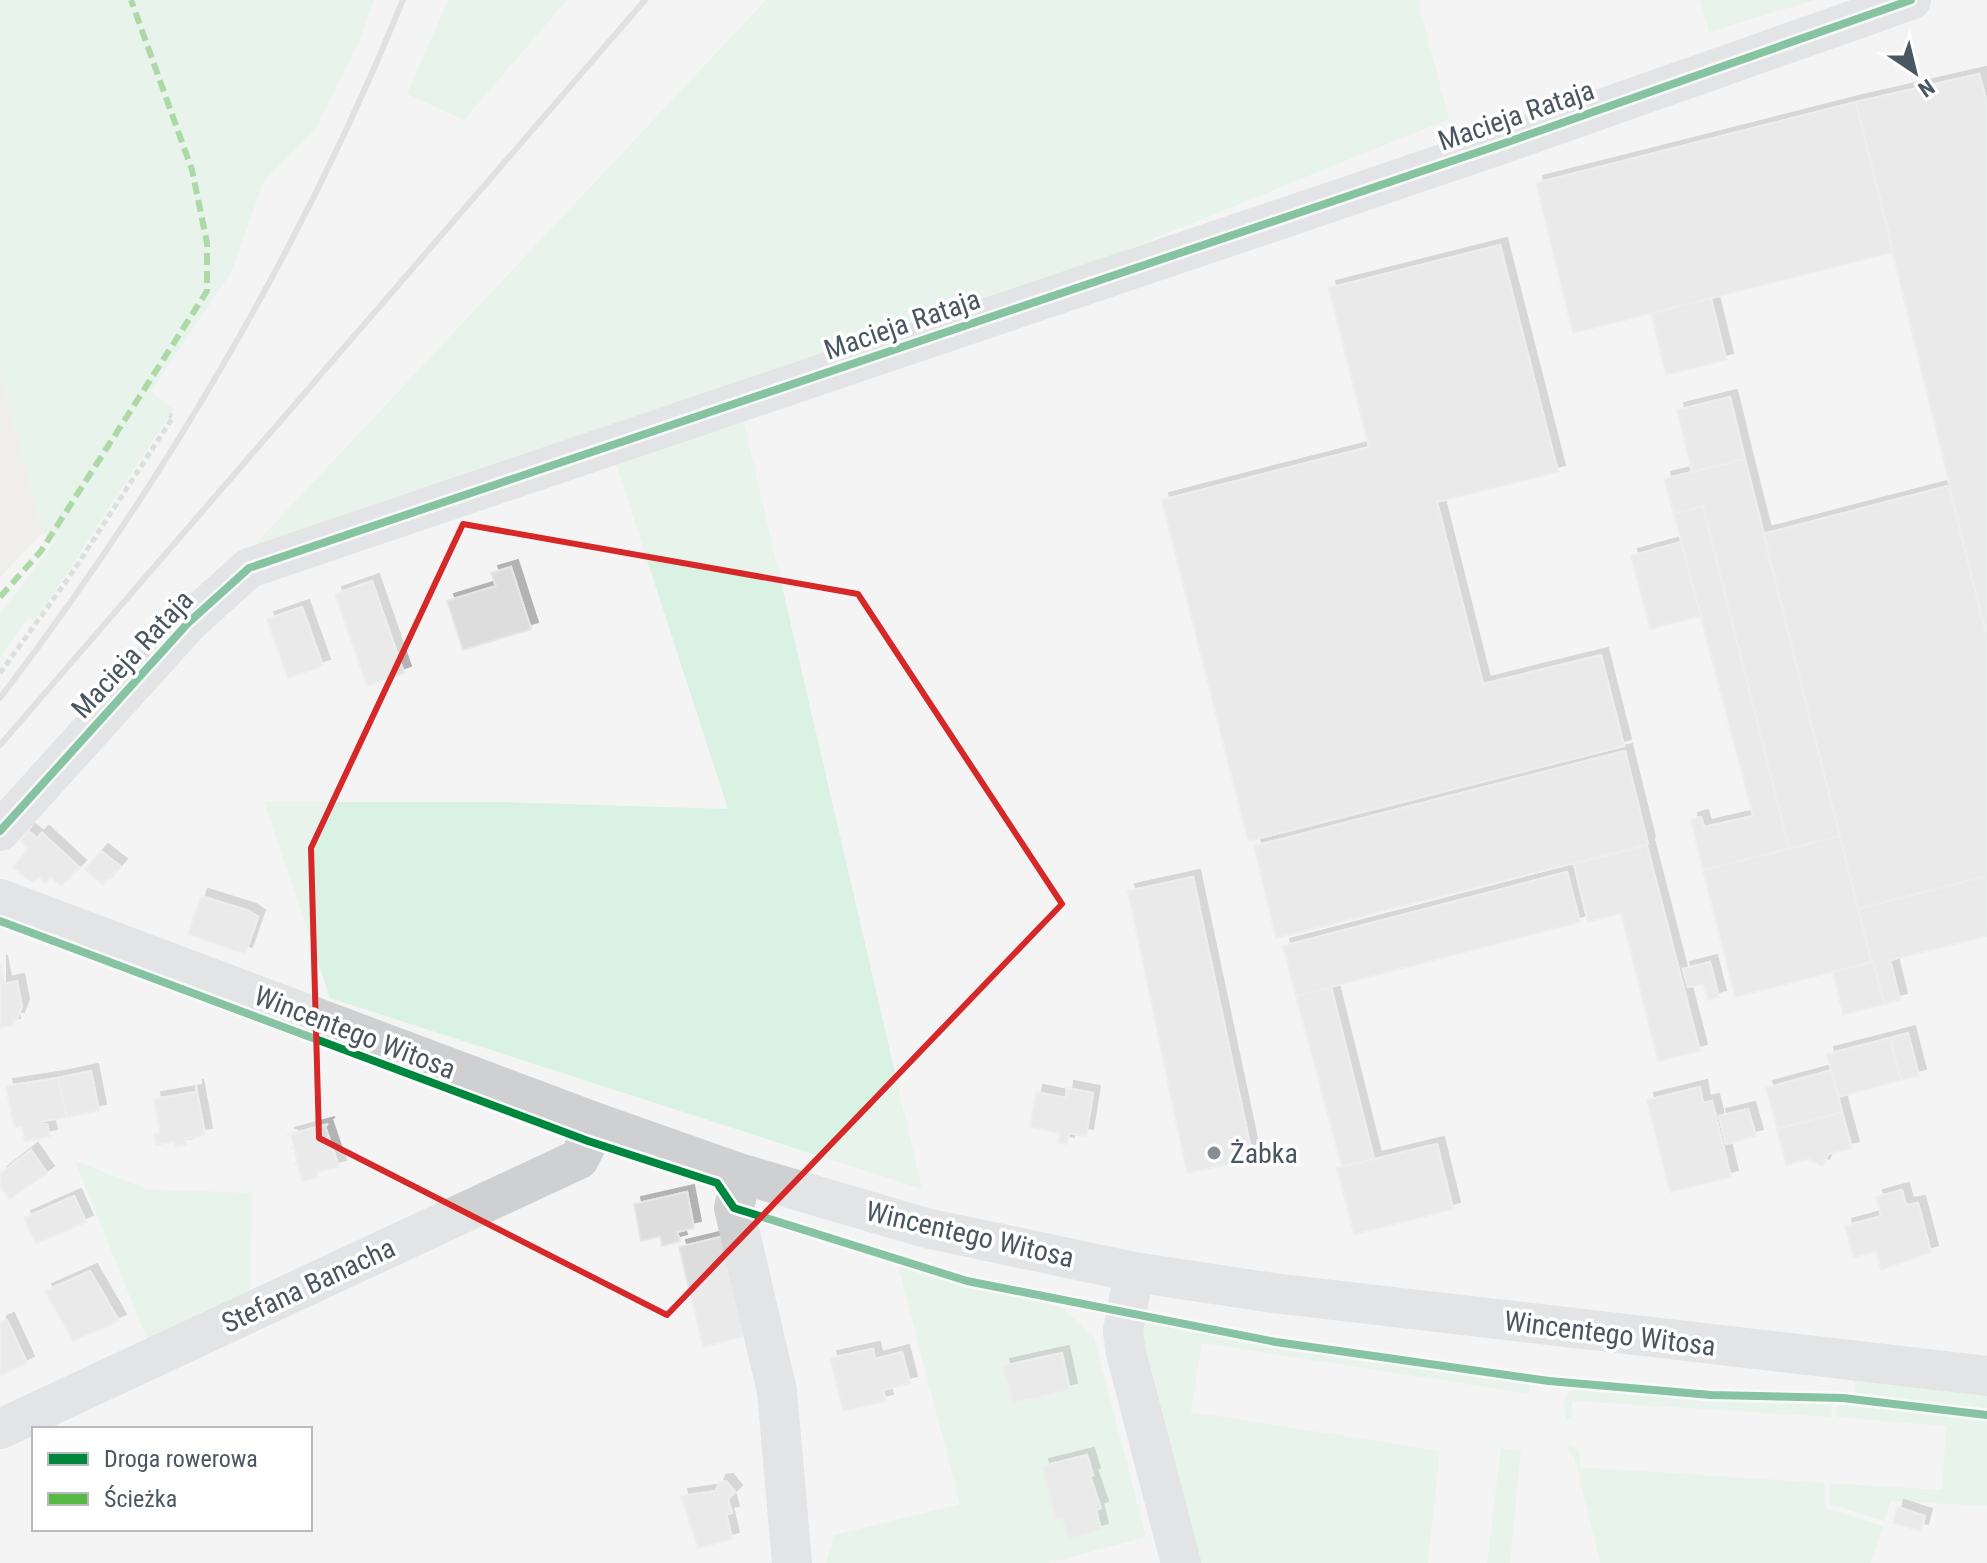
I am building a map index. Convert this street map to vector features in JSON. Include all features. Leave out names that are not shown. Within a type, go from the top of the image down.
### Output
[{"type":"street","name":"Macieja Rataja","points":[[0,831],[188,623],[249,568],[1475,153],[1911,0]]},
{"type":"street","name":"Wincentego Witosa","points":[[0,899],[597,1123],[742,1174],[926,1228],[1134,1272],[1273,1293],[1987,1376]]},
{"type":"street","name":"Stefana Banacha","points":[[0,1429],[579,1159],[597,1123]]},
{"type":"street","points":[[742,1174],[734,1208],[777,1391],[792,1563]]},
{"type":"street","points":[[1134,1272],[1123,1331],[1126,1353],[1181,1563]]},
{"type":"path","points":[[0,673],[105,524],[173,417],[169,415]]},
{"type":"highlighted area","points":[[463,524],[858,594],[1062,904],[667,1315],[319,1138],[311,848]]},
{"type":"shaded area","points":[[0,371],[43,533],[0,577]]},
{"type":"green space","points":[[0,0],[374,0],[361,38],[315,130],[264,181],[231,273],[151,391],[173,409],[54,593],[34,620],[29,617],[0,658],[0,614],[57,539],[43,533],[0,371]]},
{"type":"green space","points":[[448,0],[567,0],[464,120],[407,94]]},
{"type":"green space","points":[[766,0],[1418,0],[1449,119],[1027,290],[242,558]]},
{"type":"green space","points":[[1700,0],[1815,0],[1709,32]]},
{"type":"green space","points":[[742,414],[922,1189],[330,998],[264,802],[499,802],[728,809],[614,458]]},
{"type":"green space","points":[[75,1161],[148,1189],[251,1193],[250,1296],[149,1344]]},
{"type":"green space","points":[[898,1266],[1062,1308],[1094,1337],[1146,1537],[1049,1563],[826,1563],[834,1535],[960,1504]]},
{"type":"green space","points":[[1142,1319],[1365,1361],[1531,1381],[1529,1394],[1202,1343],[1191,1412],[1440,1451],[1428,1563],[1196,1563],[1139,1346]]},
{"type":"green space","points":[[1854,1376],[1987,1393],[1987,1410],[1856,1395]]},
{"type":"green space","points":[[1577,1387],[1711,1399],[1832,1403],[1831,1417],[1572,1401],[1571,1418],[1566,1419],[1564,1397]]},
{"type":"green space","points":[[1837,1404],[1987,1421],[1987,1506],[1891,1501],[1884,1521],[1830,1504],[1830,1483],[1942,1490],[1946,1426],[1837,1417]]},
{"type":"green space","points":[[1568,1445],[1580,1452],[1580,1467],[1825,1483],[1825,1508],[1883,1526],[1871,1563],[1600,1563],[1574,1456],[1569,1455]]},
{"type":"green space","points":[[1501,1448],[1521,1451],[1510,1563],[1487,1563]]},
{"type":"building","points":[[1979,74],[1987,103],[1987,638],[1856,102]]},
{"type":"building","points":[[1856,102],[1894,252],[1573,333],[1536,183]]},
{"type":"building","points":[[1500,245],[1558,472],[1437,502],[1483,684],[1601,655],[1624,746],[1248,841],[1162,500],[1369,447],[1329,288]]},
{"type":"building","points":[[1711,298],[1726,360],[1666,375],[1651,314]]},
{"type":"building","points":[[1730,397],[1745,459],[1692,472],[1677,410]]},
{"type":"building","points":[[1745,459],[1840,836],[1789,849],[1703,506],[1674,514],[1664,479]]},
{"type":"building","points":[[1948,486],[1987,638],[1987,876],[1858,909],[1763,534]]},
{"type":"building","points":[[1703,506],[1789,849],[1703,870],[1691,820],[1701,817],[1704,827],[1753,816],[1674,514]]},
{"type":"building","points":[[1681,542],[1701,616],[1650,629],[1631,556]]},
{"type":"building","points":[[511,567],[531,629],[463,650],[447,601],[496,586],[491,573]]},
{"type":"building","points":[[372,581],[404,673],[367,686],[335,594]]},
{"type":"building","points":[[302,607],[323,666],[288,678],[267,619]]},
{"type":"building","points":[[1625,751],[1648,844],[1276,938],[1254,846]]},
{"type":"building","points":[[28,831],[37,838],[42,833],[79,867],[61,886],[51,877],[45,883],[39,877],[33,883],[13,867],[29,848],[21,841]]},
{"type":"building","points":[[1840,836],[1871,962],[1735,997],[1703,870]]},
{"type":"building","points":[[1647,846],[1700,1051],[1658,1061],[1621,913],[1588,922],[1574,864]]},
{"type":"building","points":[[101,851],[120,866],[103,885],[85,869]]},
{"type":"building","points":[[1567,872],[1580,922],[1296,996],[1283,946]]},
{"type":"building","points":[[1987,876],[1987,936],[1890,960],[1900,1000],[1884,1004],[1858,909]]},
{"type":"building","points":[[1193,877],[1253,1159],[1187,1173],[1128,891]]},
{"type":"building","points":[[201,896],[249,911],[258,917],[245,954],[188,934]]},
{"type":"building","points":[[0,962],[4,984],[17,981],[22,1006],[17,1019],[12,1019],[13,1025],[0,1028]]},
{"type":"building","points":[[1710,962],[1719,997],[1708,1000],[1703,984],[1688,987],[1683,969]]},
{"type":"building","points":[[1874,962],[1884,1004],[1843,1015],[1833,972]]},
{"type":"building","points":[[1331,987],[1374,1159],[1342,1167],[1296,996]]},
{"type":"building","points":[[1908,1033],[1919,1076],[1901,1080],[1890,1038]]},
{"type":"building","points":[[1890,1038],[1901,1080],[1838,1097],[1827,1054]]},
{"type":"building","points":[[1832,1070],[1842,1112],[1777,1129],[1766,1088]]},
{"type":"building","points":[[91,1071],[99,1111],[67,1117],[58,1078]]},
{"type":"building","points":[[58,1078],[67,1117],[39,1122],[47,1124],[50,1136],[25,1141],[22,1126],[14,1127],[6,1086]]},
{"type":"building","points":[[196,1086],[205,1135],[185,1139],[186,1145],[176,1147],[175,1141],[156,1145],[154,1134],[160,1133],[154,1099],[196,1092]]},
{"type":"building","points":[[1700,1087],[1703,1103],[1712,1101],[1731,1177],[1670,1192],[1647,1100]]},
{"type":"building","points":[[1067,1088],[1093,1093],[1086,1136],[1069,1133],[1067,1144],[1058,1143],[1060,1133],[1030,1127],[1036,1092],[1066,1098]]},
{"type":"building","points":[[1748,1109],[1756,1136],[1726,1144],[1719,1116]]},
{"type":"building","points":[[1842,1112],[1852,1148],[1828,1154],[1822,1166],[1809,1159],[1786,1165],[1777,1129]]},
{"type":"building","points":[[328,1124],[325,1126],[339,1167],[317,1172],[318,1177],[302,1181],[298,1164],[294,1164],[298,1163],[294,1148],[290,1148],[294,1147],[291,1135],[287,1135]]},
{"type":"building","points":[[1437,1144],[1453,1209],[1354,1234],[1337,1168]]},
{"type":"building","points":[[31,1150],[47,1173],[10,1199],[0,1186],[0,1174]]},
{"type":"building","points":[[1902,1190],[1906,1205],[1918,1203],[1931,1252],[1881,1270],[1876,1251],[1854,1257],[1845,1226],[1881,1216],[1876,1197]]},
{"type":"building","points":[[687,1192],[694,1228],[677,1232],[680,1241],[662,1246],[660,1236],[641,1241],[634,1204]]},
{"type":"building","points":[[74,1196],[86,1222],[36,1244],[24,1218]]},
{"type":"building","points":[[729,1235],[755,1333],[703,1347],[679,1247]]},
{"type":"building","points":[[90,1271],[119,1321],[73,1341],[45,1291]]},
{"type":"building","points":[[7,1320],[27,1363],[0,1376],[0,1323]]},
{"type":"building","points":[[873,1349],[875,1359],[902,1352],[910,1383],[883,1390],[886,1401],[843,1411],[830,1358]]},
{"type":"building","points":[[1062,1353],[1070,1390],[1012,1403],[1003,1366]]},
{"type":"building","points":[[1087,1455],[1093,1475],[1090,1476],[1101,1508],[1096,1510],[1101,1530],[1068,1539],[1062,1518],[1056,1519],[1042,1466]]},
{"type":"building","points":[[726,1481],[735,1492],[728,1499],[732,1513],[726,1514],[732,1539],[698,1548],[681,1496],[716,1491],[719,1482]]},
{"type":"building","points":[[1897,1507],[1925,1516],[1921,1531],[1893,1523]]},
{"type":"railway","points":[[0,698],[117,534],[224,362],[320,184],[403,0]]},
{"type":"railway","points":[[0,745],[645,0]]},
{"type":"marked path","points":[[0,597],[41,551],[207,291],[207,243],[192,170],[131,0]]},
{"type":"cycle path","points":[[0,831],[188,623],[249,568],[1505,143],[1911,0]]},
{"type":"cycle path","points":[[0,921],[588,1141],[717,1183],[734,1208],[967,1281],[1276,1342],[1549,1381],[1711,1395],[1843,1398],[1987,1415]]},
{"type":"place","name":"Żabka","points":[[1214,1153]]}]
